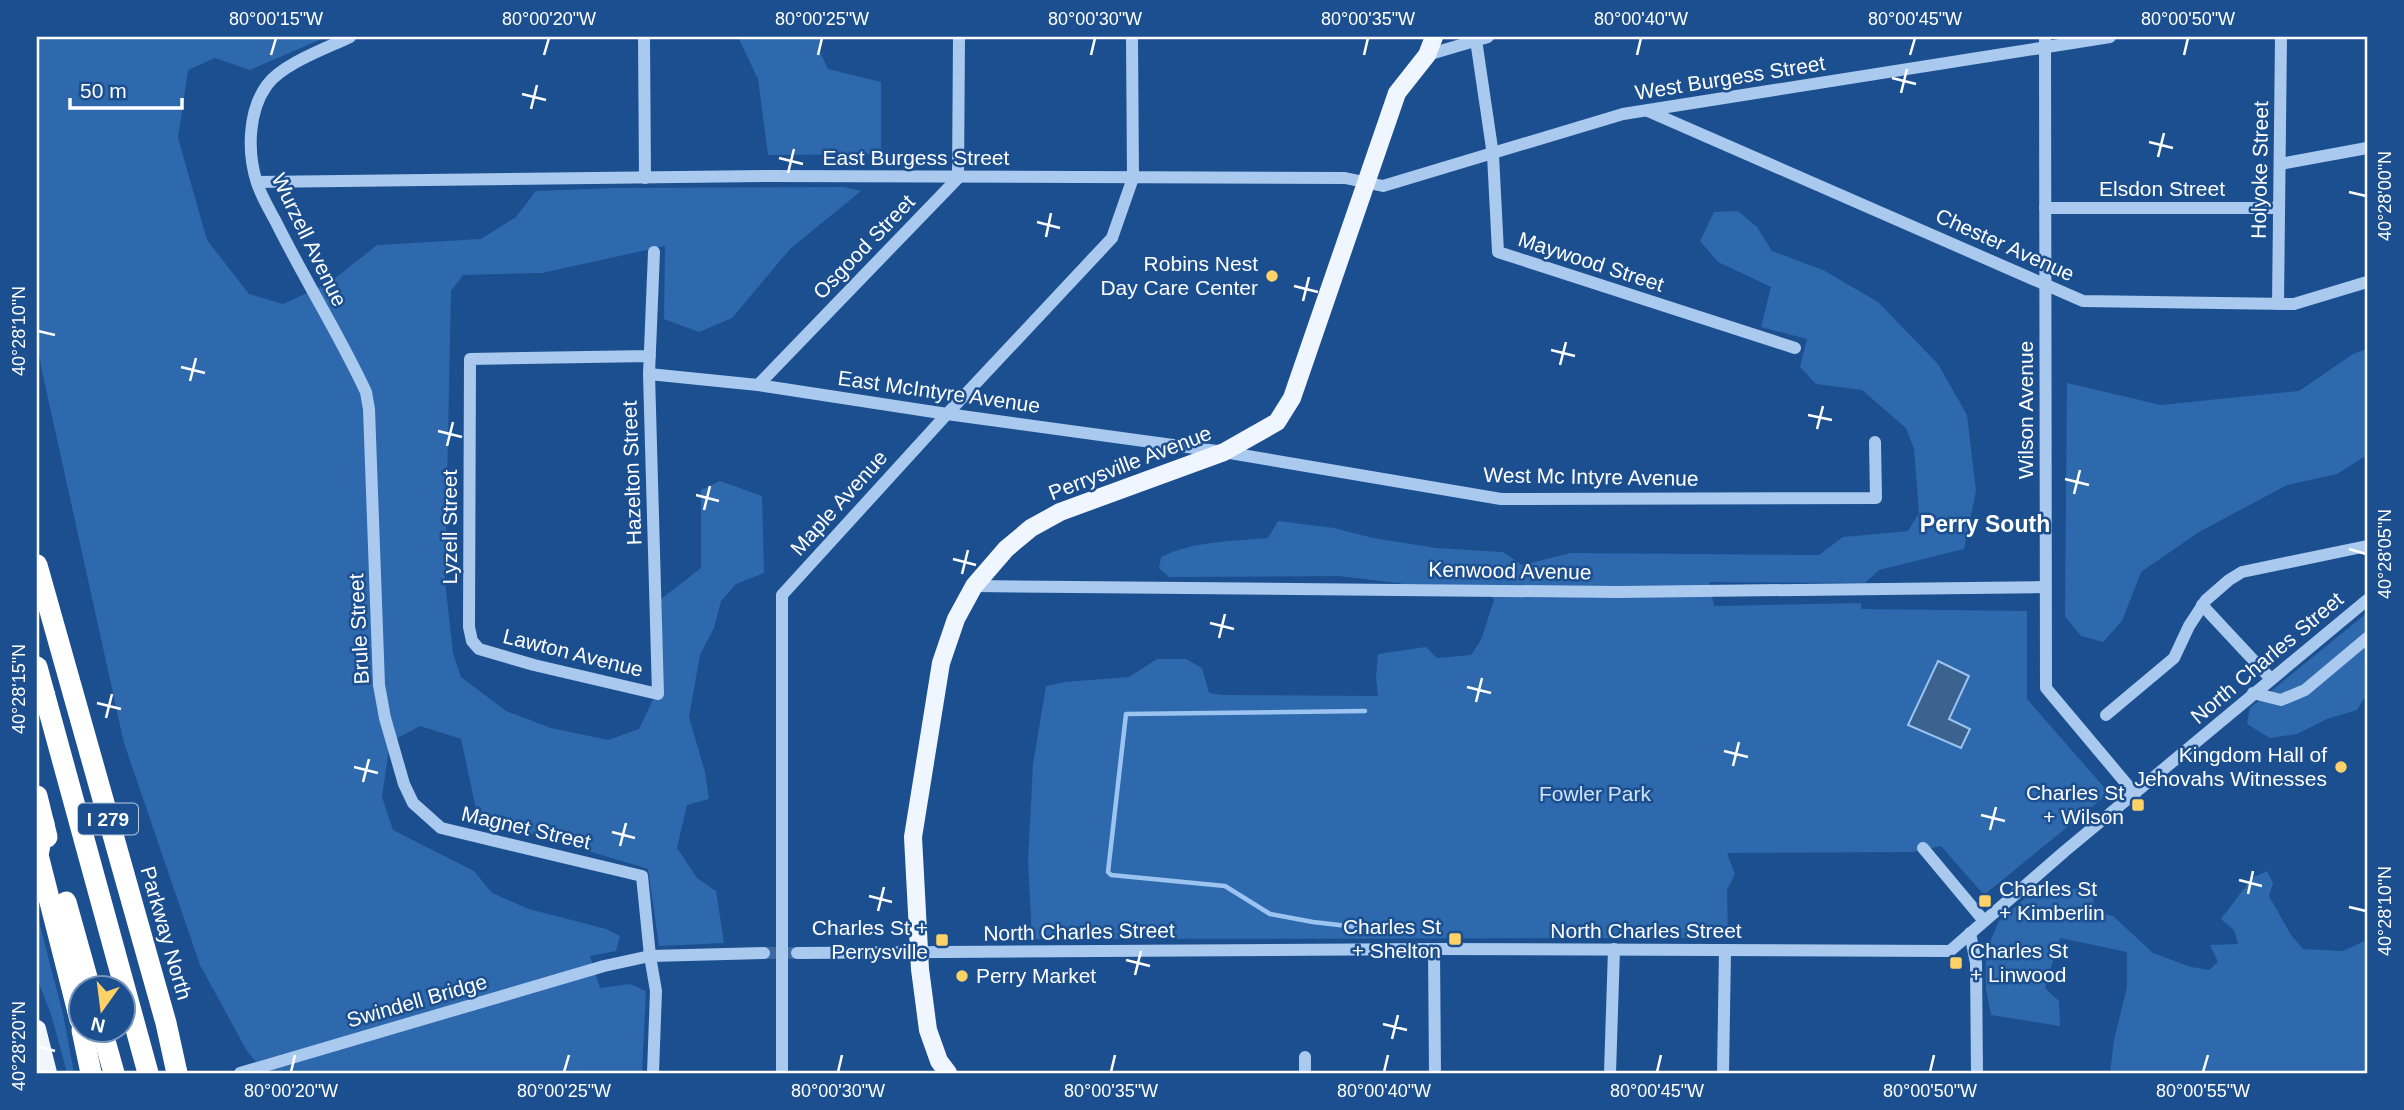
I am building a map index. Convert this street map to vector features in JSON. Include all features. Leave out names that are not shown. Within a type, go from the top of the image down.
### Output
[{"type":"highway","name":"Parkway North","points":[[37,565],[166,1023],[177,1073]]},
{"type":"highway","points":[[37,667],[148,1073]]},
{"type":"highway","name":"I 279","points":[[37,796],[86,974]]},
{"type":"highway","points":[[44,824],[38,855],[68,974]]},
{"type":"highway","points":[[85,1044],[91,1073]]},
{"type":"highway","points":[[106,1044],[114,1073]]},
{"type":"main road","name":"Perrysville Avenue","points":[[948,1073],[939,1061],[928,1030],[919,953],[914,837],[941,663],[956,620],[974,586],[1006,549],[1031,528],[1060,512],[1224,452],[1277,422],[1292,398],[1364,182],[1397,93],[1427,55],[1434,37]]},
{"type":"main road","points":[[37,1028],[48,1073]]},
{"type":"street","name":"Wurzell Avenue","points":[[350,37],[284,71],[268,83],[252,123],[250,145],[257,182],[305,281],[359,377],[366,392],[369,410]]},
{"type":"street","points":[[644,37],[645,178]]},
{"type":"street","points":[[958,178],[960,37]]},
{"type":"street","name":"Maple Avenue","points":[[782,1073],[782,595],[1112,238],[1133,178],[1132,37]]},
{"type":"street","name":"West Burgess Street","points":[[1364,182],[1383,186],[1394,184],[1623,114],[2045,42],[2110,37]]},
{"type":"street","name":"Holyoke Street","points":[[2278,304],[2281,37]]},
{"type":"street","points":[[1427,55],[1482,38]]},
{"type":"street","name":"Maywood Street","points":[[1482,38],[1493,155],[1498,252],[1795,348]]},
{"type":"street","name":"Wilson Avenue","points":[[2045,42],[2046,688],[2135,794]]},
{"type":"street","name":"Chester Avenue","points":[[1647,111],[2083,301],[2294,304],[2367,282]]},
{"type":"street","points":[[2280,164],[2367,148]]},
{"type":"street","name":"East Burgess Street","points":[[257,182],[645,178],[1345,178],[1364,182]]},
{"type":"street","name":"Osgood Street","points":[[758,385],[958,178]]},
{"type":"street","name":"Elsdon Street","points":[[2045,208],[2279,208]]},
{"type":"street","name":"Hazelton Street","points":[[654,252],[649,374],[658,694]]},
{"type":"street","name":"Lyzell Street","points":[[479,649],[472,641],[469,627],[470,359],[650,356]]},
{"type":"street","name":"East McIntyre Avenue","points":[[649,374],[758,385],[1224,452]]},
{"type":"street","name":"Brule Street","points":[[369,410],[379,685],[404,784],[413,803],[441,828]]},
{"type":"street","name":"West Mc Intyre Avenue","points":[[1224,452],[1501,499],[1876,498],[1875,442]]},
{"type":"street","points":[[2106,715],[2174,658],[2202,605],[2217,589],[2242,572],[2367,546]]},
{"type":"street","name":"Kenwood Avenue","points":[[974,586],[1619,592],[2045,587]]},
{"type":"street","name":"North Charles Street","points":[[797,953],[1434,949],[1950,951],[2253,693],[2367,600]]},
{"type":"street","points":[[2202,605],[2271,679]]},
{"type":"street","points":[[2253,693],[2281,700],[2305,690],[2367,638]]},
{"type":"street","name":"Lawton Avenue","points":[[479,649],[534,665],[658,694]]},
{"type":"street","name":"Magnet Street","points":[[441,828],[642,876],[650,956]]},
{"type":"street","points":[[1923,848],[1984,921]]},
{"type":"street","points":[[1970,933],[1976,963],[1977,1073]]},
{"type":"street","points":[[1434,949],[1435,1073]]},
{"type":"street","points":[[1610,1073],[1614,949]]},
{"type":"street","points":[[1723,1073],[1725,951]]},
{"type":"street","points":[[653,1073],[656,991],[650,956],[765,953]]},
{"type":"street","name":"Swindell Bridge","points":[[240,1073],[604,966],[650,956]]},
{"type":"street","points":[[1305,1057],[1305,1073]]},
{"type":"green space","points":[[37,37],[326,37],[250,70],[215,58],[188,70],[178,138],[207,240],[249,294],[283,304],[329,283],[377,245],[481,239],[516,217],[536,191],[844,187],[861,191],[790,249],[732,318],[699,332],[664,319],[665,246],[542,273],[463,275],[451,291],[445,581],[453,653],[461,677],[506,711],[551,728],[608,740],[639,729],[663,678],[661,599],[701,568],[701,490],[720,481],[762,496],[764,573],[736,584],[721,601],[714,628],[700,655],[689,717],[705,772],[709,799],[687,805],[677,848],[697,878],[716,891],[724,943],[659,946],[648,869],[478,818],[461,739],[420,726],[390,742],[382,797],[393,830],[474,871],[492,893],[529,909],[606,929],[620,936],[616,951],[590,956],[600,988],[630,984],[646,991],[642,1073],[265,1073],[247,1051],[200,965],[124,743],[42,371],[37,343]]},
{"type":"green space","points":[[738,37],[822,37],[818,48],[828,69],[881,82],[881,154],[768,155],[758,79]]},
{"type":"green space","name":"Fowler Park","points":[[1738,211],[1757,227],[1772,251],[1823,270],[1878,302],[1938,364],[1967,415],[1976,491],[1964,549],[1879,570],[1865,583],[1709,582],[1714,606],[1861,603],[1861,609],[2027,611],[2027,699],[2109,793],[1984,895],[1941,846],[1912,852],[1727,853],[1735,874],[1727,890],[1728,938],[1032,939],[1028,862],[1033,764],[1046,686],[1129,677],[1157,659],[1186,659],[1202,668],[1209,693],[1378,696],[1378,654],[1426,647],[1437,658],[1471,655],[1481,640],[1494,600],[1488,588],[1413,585],[1339,576],[1169,577],[1159,568],[1161,557],[1200,545],[1268,538],[1278,521],[1334,528],[1373,538],[1436,548],[1503,552],[1522,565],[1571,553],[1819,555],[1843,537],[1908,531],[1919,513],[1914,449],[1906,428],[1862,390],[1816,384],[1800,367],[1807,339],[1761,327],[1771,287],[1718,262],[1700,241],[1714,212]]},
{"type":"green space","points":[[2367,349],[2367,455],[2337,474],[2287,485],[2199,532],[2141,572],[2122,621],[2103,642],[2081,636],[2065,616],[2067,383],[2161,405],[2299,391],[2353,354]]},
{"type":"green space","points":[[2367,613],[2367,694],[2357,710],[2327,719],[2297,734],[2270,738],[2247,724],[2250,708]]},
{"type":"green space","points":[[2267,871],[2273,883],[2269,896],[2291,935],[2303,949],[2343,951],[2367,940],[2367,1073],[2110,1073],[2114,1040],[2127,987],[2127,952],[2060,938],[2045,988],[2059,1001],[2060,1026],[1991,1015],[1986,989],[1986,951],[1999,921],[2035,890],[2092,889],[2095,912],[2113,916],[2153,953],[2191,967],[2209,970],[2218,962],[2210,945],[2238,944],[2234,930],[2221,919],[2252,878]]},
{"type":"green space","points":[[37,914],[63,1014],[66,1044],[69,1044],[74,1073],[67,1073],[51,1014],[37,979]]},
{"type":"shaded area","points":[[1938,661],[1969,676],[1949,719],[1970,729],[1961,748],[1908,725]]},
{"type":"waterway","points":[[1365,711],[1126,714],[1108,872],[1111,875],[1225,886],[1270,914],[1391,931]]},
{"type":"tunnel","points":[[764,953],[797,953]]},
{"type":"place","name":"Robins Nest Day Care Center","points":[[1272,276]]},
{"type":"place","name":"Kingdom Hall of Jehovahs Witnesses","points":[[2341,767]]},
{"type":"place","name":"Charles St + Wilson","points":[[2138,805]]},
{"type":"place","name":"Charles St + Kimberlin","points":[[1985,901]]},
{"type":"place","name":"Charles St + Shelton","points":[[1455,939]]},
{"type":"place","name":"Charles St + Perrysville","points":[[942,940]]},
{"type":"place","name":"Charles St + Linwood","points":[[1956,963]]},
{"type":"place","name":"Perry Market","points":[[962,976]]},
{"type":"district","name":"Perry South","points":[[1985,524]]}]
